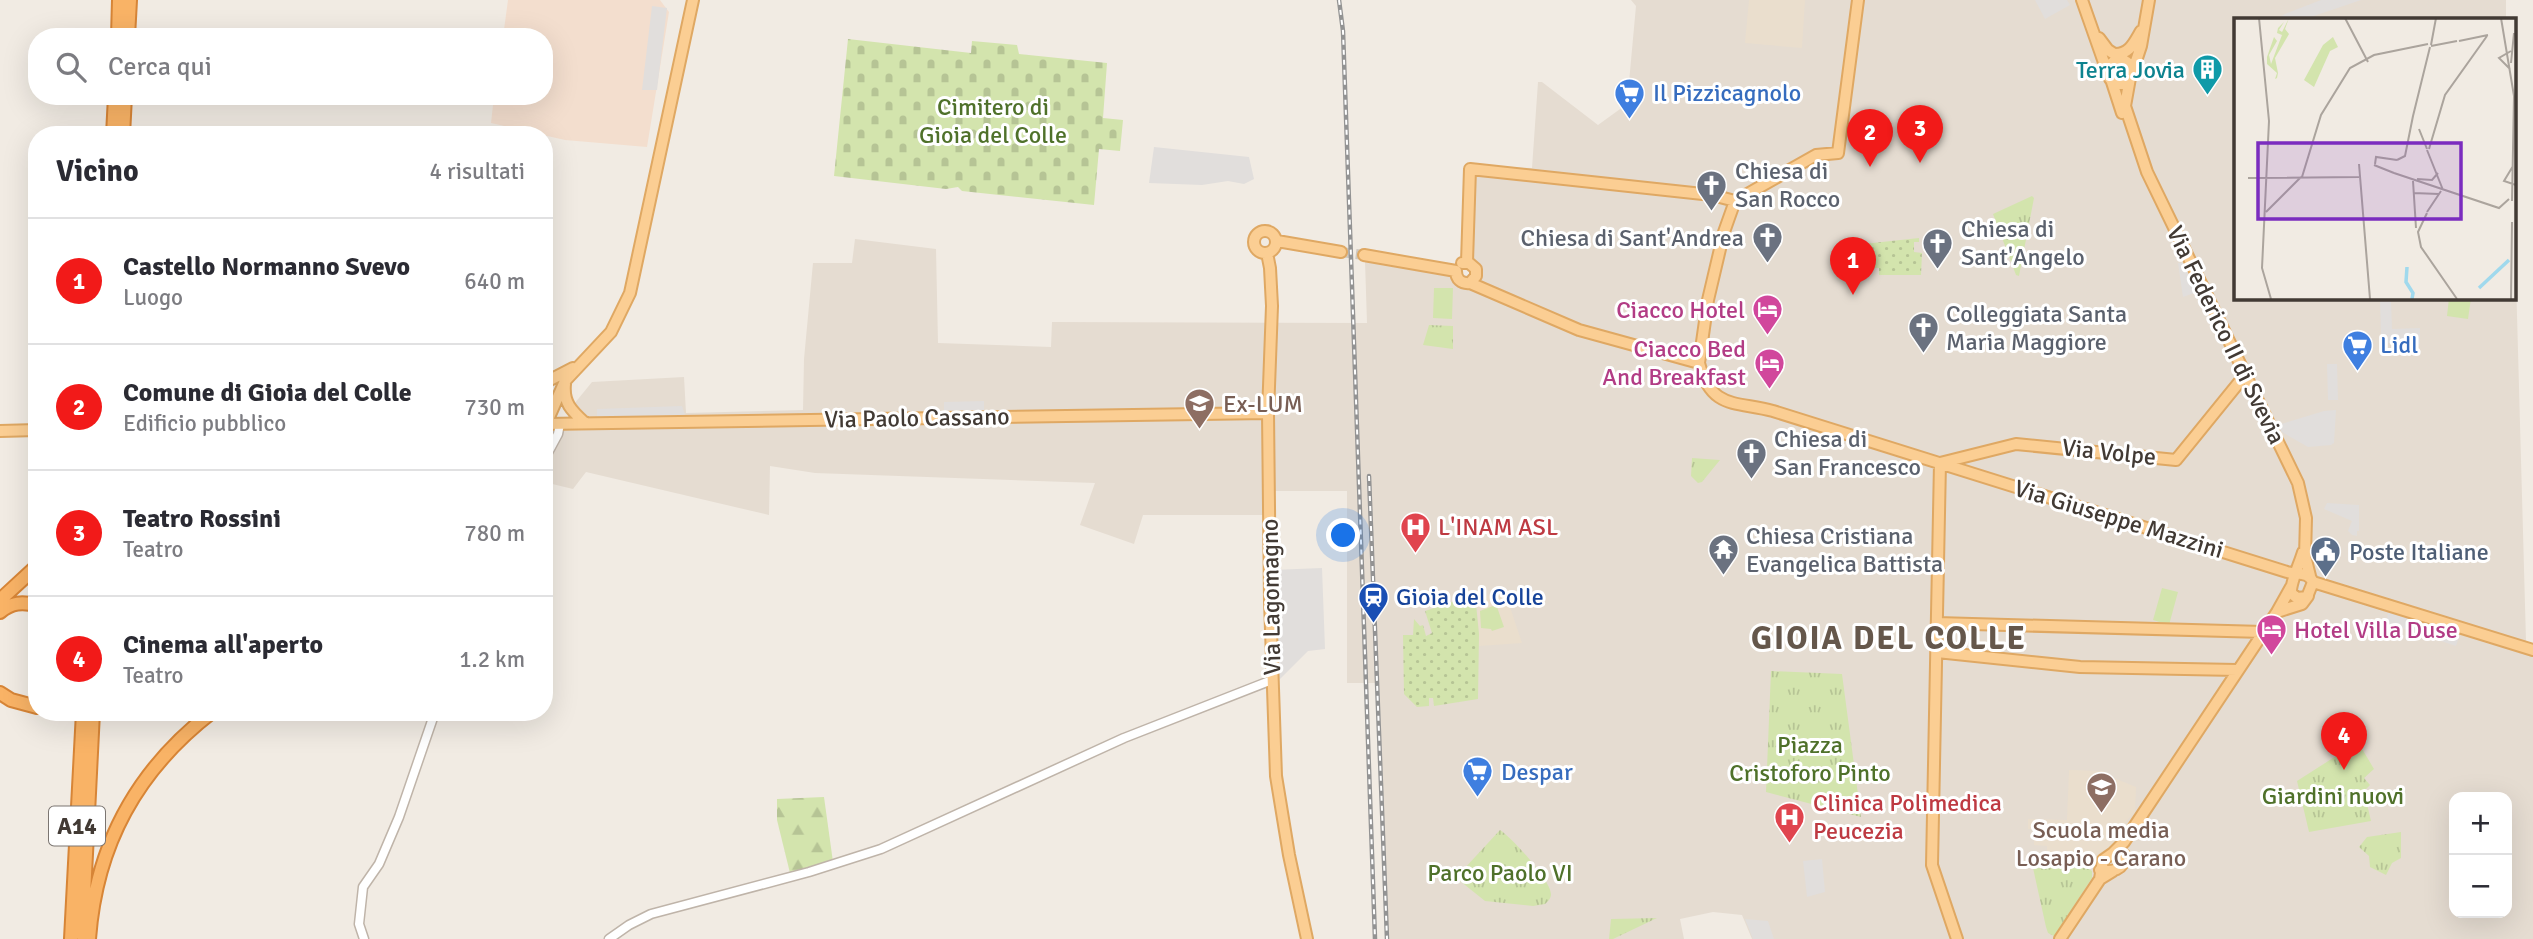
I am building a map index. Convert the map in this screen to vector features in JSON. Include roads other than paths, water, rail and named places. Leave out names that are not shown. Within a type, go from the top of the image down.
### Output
[{"type":"highway","points":[[117,28],[119,0]]},
{"type":"highway","points":[[128,28],[130,0]]},
{"type":"highway","points":[[113,126],[115,105]]},
{"type":"highway","points":[[123,126],[125,105]]},
{"type":"highway","points":[[0,600],[28,574]]},
{"type":"highway","points":[[0,612],[8,605],[28,603]]},
{"type":"highway","points":[[0,693],[28,704]]},
{"type":"highway","name":"A14","points":[[71,939],[81,721]]},
{"type":"highway","name":"A14","points":[[82,939],[93,721]]},
{"type":"highway","points":[[89,939],[100,869],[112,834],[127,806],[154,768],[176,742],[201,721]]},
{"type":"main road","points":[[553,407],[565,381],[611,332],[630,293],[693,0]]},
{"type":"main road","points":[[1469,283],[1477,273],[1475,267],[1467,262],[1460,264],[1456,271],[1459,281],[1579,330],[1699,363],[1707,300],[1724,232],[1735,201],[1816,155],[1838,153],[1858,0]]},
{"type":"main road","points":[[2082,0],[2104,47],[2130,66],[2131,75]]},
{"type":"main road","points":[[2123,106],[2141,46],[2149,0]]},
{"type":"main road","name":"Via Federico II di Svevia","points":[[2091,23],[2147,172],[2298,484],[2306,518],[2306,563],[2312,579]]},
{"type":"main road","points":[[2131,75],[2121,84],[2110,77],[2109,67],[2134,44],[2144,26]]},
{"type":"main road","points":[[1467,262],[1470,169],[1712,195],[1735,201]]},
{"type":"main road","points":[[1263,230],[1275,235],[1277,242],[1275,248],[1267,253],[1260,252],[1255,246],[1254,239],[1263,230]]},
{"type":"main road","points":[[1277,242],[1341,251]]},
{"type":"main road","name":"Via Lagomagno","points":[[1267,253],[1272,306],[1268,413],[1272,680],[1279,802],[1307,939]]},
{"type":"main road","points":[[1364,255],[1456,271]]},
{"type":"main road","points":[[553,378],[581,363]]},
{"type":"main road","name":"Via Giuseppe Mazzini","points":[[1699,363],[1716,395],[1727,403],[1773,411],[2297,575]]},
{"type":"main road","name":"Via Volpe","points":[[1940,463],[2016,444],[2176,460],[2245,375]]},
{"type":"main road","points":[[565,381],[564,394],[568,405],[584,423]]},
{"type":"main road","name":"Via Paolo Cassano","points":[[553,424],[1268,413]]},
{"type":"main road","points":[[0,434],[28,431]]},
{"type":"main road","points":[[0,434],[28,436]]},
{"type":"main road","points":[[1940,463],[1932,864],[1957,939]]},
{"type":"main road","name":"Via Federico II di Svevia","points":[[2297,575],[2305,542]]},
{"type":"main road","points":[[2060,939],[2099,875],[2103,860],[2120,850],[2277,612],[2297,575],[2302,573],[2312,579],[2533,650]]},
{"type":"main road","points":[[2277,612],[2302,604],[2308,596],[2312,579]]},
{"type":"main road","points":[[2291,587],[2295,596],[2308,596]]},
{"type":"main road","points":[[1937,624],[2263,632]]},
{"type":"main road","points":[[1937,652],[2080,667],[2238,670]]},
{"type":"main road","points":[[2099,875],[2122,866],[2124,860],[2120,850]]},
{"type":"street","points":[[553,443],[563,424]]},
{"type":"street","points":[[609,939],[629,925],[659,911],[809,872],[881,849],[1124,738],[1272,680]]},
{"type":"street","points":[[364,939],[359,924],[363,887],[379,864],[399,817],[432,721]]},
{"type":"tunnel","points":[[1341,252],[1364,255]]},
{"type":"railway","points":[[1339,0],[1343,31],[1375,939]]},
{"type":"railway","points":[[1369,476],[1387,939]]},
{"type":"place","name":"Terra Jovia","points":[[2208,97]]},
{"type":"place","name":"Il Pizzicagnolo","points":[[1630,120]]},
{"type":"place","name":"Teatro Rossini","points":[[1920,163]]},
{"type":"place","name":"Comune di Gioia del Colle","points":[[1870,167]]},
{"type":"place","name":"Chiesa di San Rocco","points":[[1712,212]]},
{"type":"place","name":"Chiesa di Sant'Andrea","points":[[1767,265]]},
{"type":"place","name":"Chiesa di Sant'Angelo","points":[[1938,270]]},
{"type":"place","name":"Castello Normanno Svevo","points":[[1853,295]]},
{"type":"place","name":"Ciacco Hotel","points":[[1768,337]]},
{"type":"place","name":"Colleggiata Santa Maria Maggiore","points":[[1923,355]]},
{"type":"place","name":"Lidl","points":[[2357,372]]},
{"type":"place","name":"Ciacco Bed And Breakfast","points":[[1769,390]]},
{"type":"place","name":"Ex-LUM","points":[[1200,431]]},
{"type":"place","name":"Chiesa di San Francesco","points":[[1751,480]]},
{"type":"place","name":"L'INAM ASL","points":[[1415,554]]},
{"type":"place","name":"Chiesa Cristiana Evangelica Battista","points":[[1723,577]]},
{"type":"place","name":"Poste Italiane","points":[[2326,579]]},
{"type":"place","name":"Gioia del Colle","points":[[1373,624]]},
{"type":"place","name":"Hotel Villa Duse","points":[[2271,657]]},
{"type":"place","name":"Cinema all'aperto","points":[[2344,770]]},
{"type":"place","name":"Despar","points":[[1478,799]]},
{"type":"place","name":"Scuola media Losapio - Carano","points":[[2101,815]]},
{"type":"place","name":"Clinica Polimedica Peucezia","points":[[1790,844]]},
{"type":"district","name":"GIOIA DEL COLLE","points":[[1889,638]]},
{"type":"park label","name":"Cimitero di Gioia del Colle","points":[[993,121]]},
{"type":"park label","name":"Piazza Cristoforo Pinto","points":[[1810,759]]},
{"type":"park label","name":"Giardini nuovi","points":[[2333,796]]},
{"type":"park label","name":"Parco Paolo VI","points":[[1500,873]]}]
